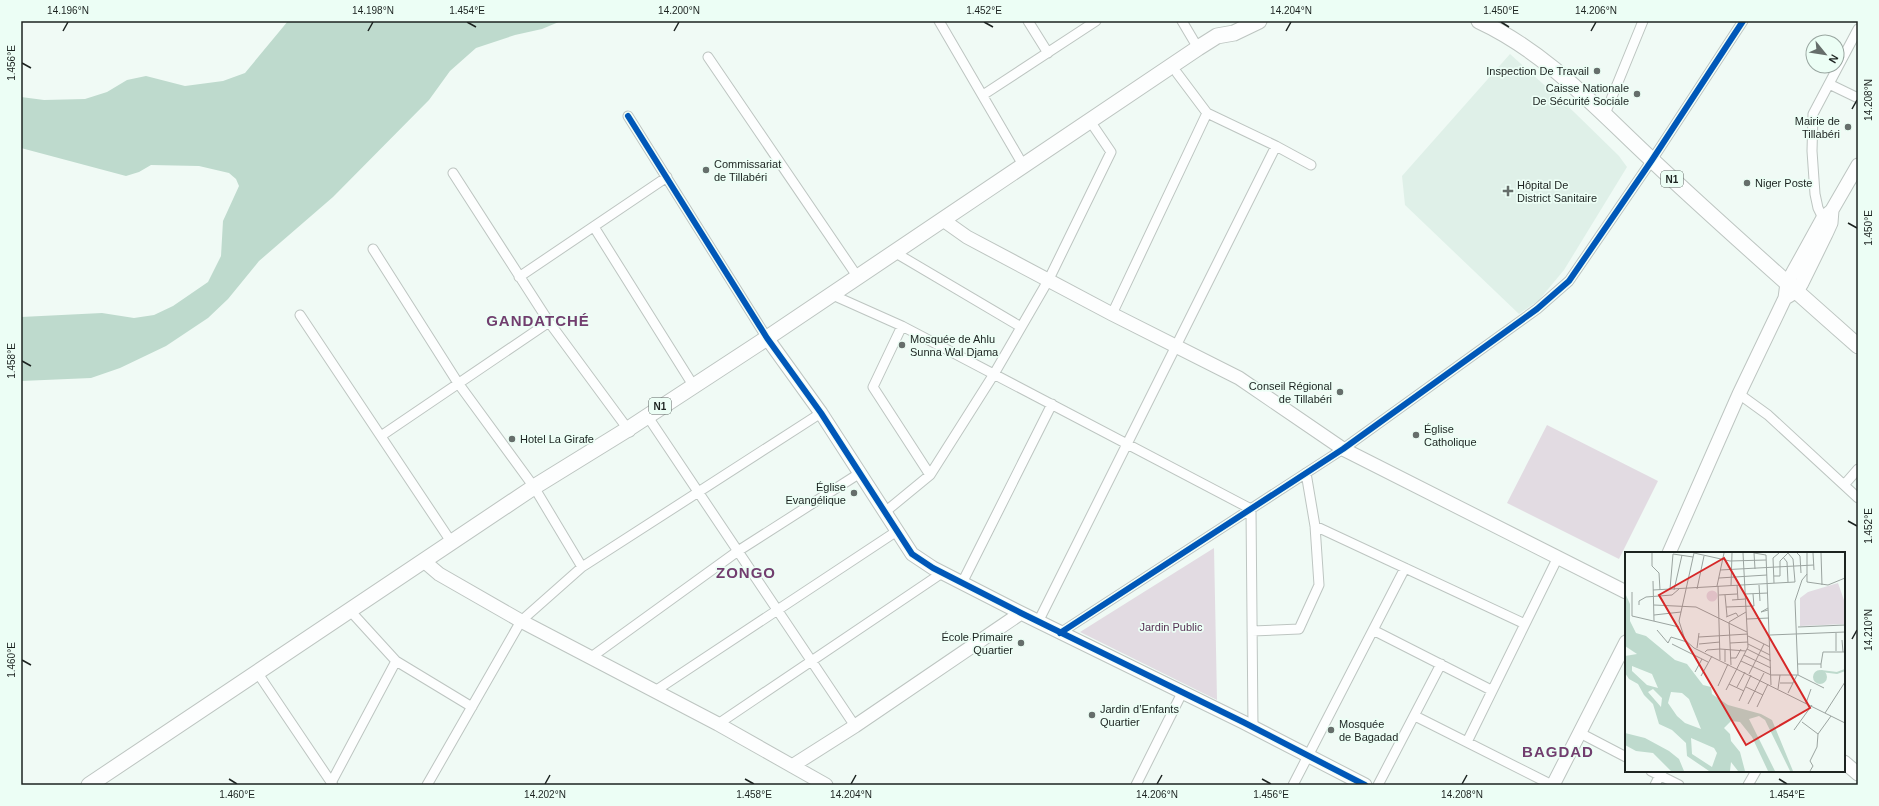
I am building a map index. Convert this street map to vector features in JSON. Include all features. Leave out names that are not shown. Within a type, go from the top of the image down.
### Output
[{"type":"main road","name":"N1","points":[[946,222],[1023,165],[1198,48],[1217,36],[1234,32],[1259,21]]},
{"type":"main road","name":"N1","points":[[1479,21],[1508,35],[1563,76],[1790,290],[1858,346]]},
{"type":"main road","name":"N1","points":[[89,785],[427,564],[452,543],[629,431],[693,385],[837,297],[897,254],[1092,124],[1221,45],[1234,32]]},
{"type":"main road","name":"N1","points":[[629,431],[650,420],[768,340],[857,276],[897,254]]},
{"type":"main road","name":"N1","points":[[100,785],[354,615],[535,490]]},
{"type":"street","points":[[939,21],[1023,165]]},
{"type":"street","points":[[1028,21],[1048,53]]},
{"type":"street","points":[[983,95],[1096,21]]},
{"type":"street","points":[[1182,21],[1198,48]]},
{"type":"street","points":[[1605,114],[1643,21]]},
{"type":"street","points":[[1060,633],[1343,449],[1537,309],[1570,281],[1652,160],[1743,21]]},
{"type":"street","points":[[1828,217],[1818,208],[1815,194],[1812,151],[1813,114],[1858,29]]},
{"type":"street","points":[[708,57],[857,276]]},
{"type":"street","points":[[1177,73],[1207,112],[1311,165]]},
{"type":"street","points":[[1829,84],[1858,98]]},
{"type":"street","points":[[1112,314],[1207,112]]},
{"type":"street","points":[[628,116],[768,340],[821,412],[912,554],[942,573],[1038,622],[1365,785]]},
{"type":"street","points":[[885,512],[930,475],[994,374],[1049,279],[1112,152],[1092,124]]},
{"type":"street","points":[[1038,622],[1276,146]]},
{"type":"street","points":[[1669,552],[1739,394],[1828,217],[1856,171]]},
{"type":"street","points":[[453,174],[549,322],[629,431]]},
{"type":"street","points":[[519,277],[667,177]]},
{"type":"street","points":[[946,222],[967,236],[1112,314],[1239,378],[1343,449],[1625,591]]},
{"type":"street","points":[[594,227],[693,385]]},
{"type":"street","points":[[373,249],[458,383],[535,490],[582,567]]},
{"type":"street","points":[[897,254],[1021,327]]},
{"type":"street","points":[[837,297],[902,326],[1128,443],[1251,509]]},
{"type":"street","points":[[300,315],[452,543]]},
{"type":"street","points":[[380,436],[549,322]]},
{"type":"street","points":[[902,326],[873,387],[930,475]]},
{"type":"street","points":[[1739,394],[1768,415],[1858,498]]},
{"type":"street","points":[[962,583],[1052,404]]},
{"type":"street","points":[[428,785],[521,621],[582,567],[821,412]]},
{"type":"street","points":[[650,420],[855,726]]},
{"type":"street","points":[[1844,485],[1858,470]]},
{"type":"street","points":[[590,658],[738,551],[860,473]]},
{"type":"street","points":[[1252,631],[1299,629],[1319,585],[1315,526],[1306,473]]},
{"type":"street","points":[[1251,509],[1253,728]]},
{"type":"street","points":[[1315,526],[1525,624]]},
{"type":"street","points":[[655,691],[897,530]]},
{"type":"street","points":[[1466,742],[1558,557]]},
{"type":"street","points":[[427,564],[439,574],[521,621],[718,724],[826,785]]},
{"type":"street","points":[[1293,785],[1405,568]]},
{"type":"street","points":[[718,724],[942,573]]},
{"type":"street","points":[[792,766],[855,726],[1021,613]]},
{"type":"street","points":[[354,615],[396,661],[472,707]]},
{"type":"street","points":[[1372,630],[1491,690]]},
{"type":"street","points":[[1415,716],[1553,785],[1625,644]]},
{"type":"street","points":[[261,678],[332,784],[396,661]]},
{"type":"street","points":[[1378,785],[1441,664]]},
{"type":"street","points":[[1136,785],[1182,693]]},
{"type":"street","points":[[1580,733],[1625,756]]},
{"type":"street","points":[[1845,763],[1858,774]]},
{"type":"street","points":[[1655,785],[1658,772],[1679,785]]},
{"type":"street","points":[[1748,785],[1755,772]]},
{"type":"shaded area","points":[[288,21],[561,21],[542,29],[515,35],[476,48],[450,71],[429,100],[333,197],[259,261],[228,299],[208,318],[166,346],[120,368],[91,378],[21,381],[21,317],[102,313],[134,318],[154,315],[173,306],[208,282],[221,256],[223,221],[239,186],[236,179],[229,173],[199,166],[151,165],[139,172],[126,176],[21,148],[21,97],[44,100],[85,99],[107,92],[127,80],[146,76],[185,86],[223,81],[245,73]]},
{"type":"shaded area","name":"Hôpital De District Sanitaire","points":[[1510,54],[1574,112],[1619,156],[1627,167],[1564,270],[1539,300],[1519,314],[1405,205],[1402,176]]},
{"type":"green space","points":[[1547,425],[1658,481],[1619,559],[1507,503]]},
{"type":"green space","name":"Jardin Public","points":[[1214,548],[1217,700],[1080,632]]},
{"type":"cycle path","points":[[1060,633],[1343,449],[1537,309],[1569,281],[1652,160],[1743,21]]},
{"type":"cycle path","points":[[628,116],[767,338],[821,413],[912,554],[933,568],[1021,613],[1243,722],[1365,785]]},
{"type":"place","name":"Inspection De Travail","points":[[1597,71]]},
{"type":"place","name":"Caisse Nationale De Sécurité Sociale","points":[[1637,94]]},
{"type":"place","name":"Mairie de Tillabéri","points":[[1848,127]]},
{"type":"place","name":"Commissariat de Tillabéri","points":[[706,170]]},
{"type":"place","name":"Niger Poste","points":[[1747,183]]},
{"type":"place","name":"Hôpital De District Sanitaire","points":[[1508,191]]},
{"type":"place","name":"Mosquée de Ahlu Sunna Wal Djama","points":[[902,345]]},
{"type":"place","name":"Conseil Régional de Tillabéri","points":[[1340,392]]},
{"type":"place","name":"Église Catholique","points":[[1416,435]]},
{"type":"place","name":"Hotel La Girafe","points":[[512,439]]},
{"type":"place","name":"Église Evangélique","points":[[854,493]]},
{"type":"place","name":"École Primaire Quartier","points":[[1021,643]]},
{"type":"place","name":"Jardin d’Enfants Quartier","points":[[1092,715]]},
{"type":"place","name":"Mosquée de Bagadad","points":[[1331,730]]},
{"type":"district","name":"GANDATCHÉ","points":[[538,321]]},
{"type":"district","name":"ZONGO","points":[[746,573]]},
{"type":"district","name":"BAGDAD","points":[[1558,752]]}]
